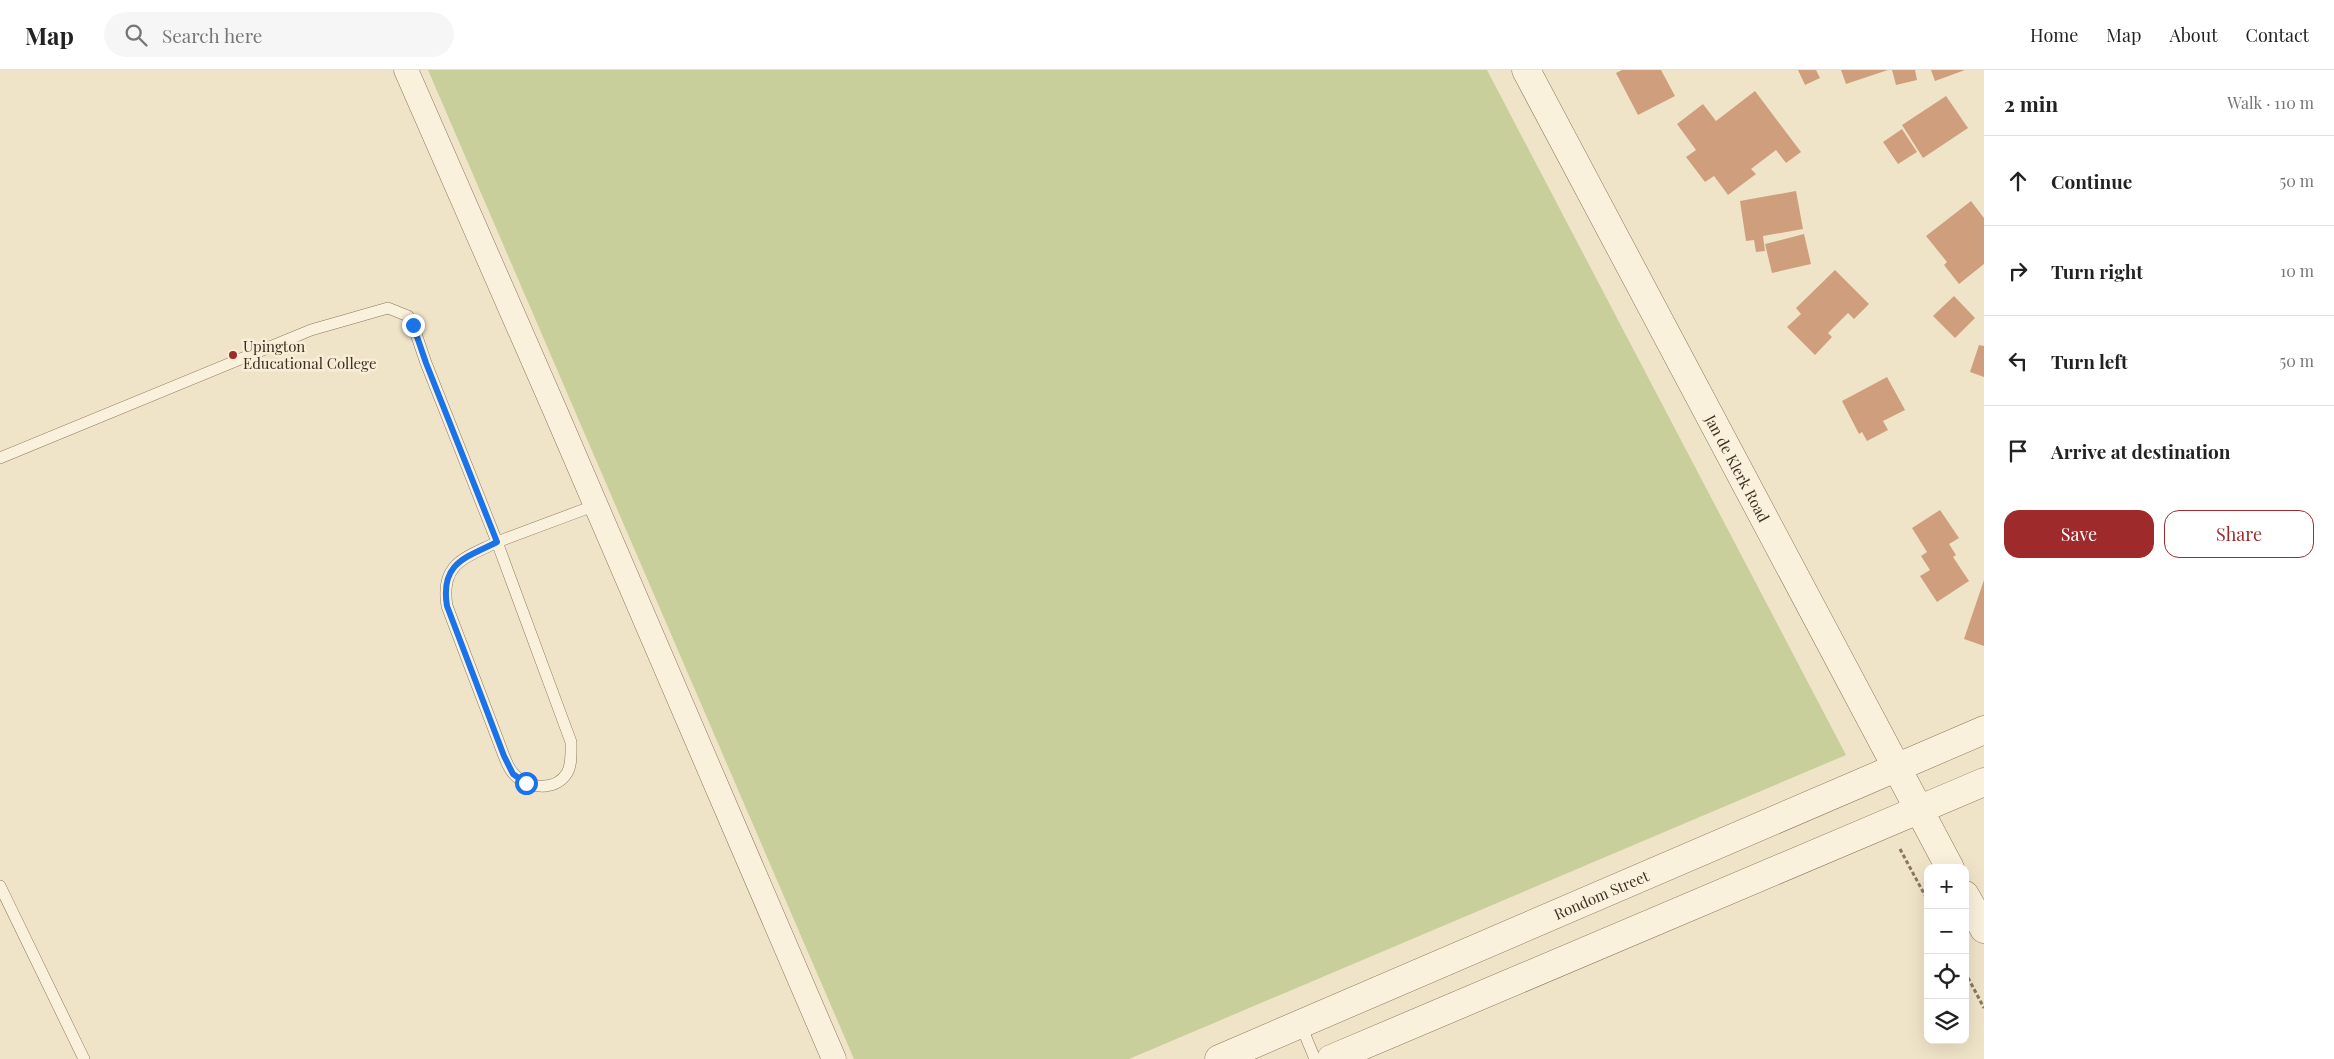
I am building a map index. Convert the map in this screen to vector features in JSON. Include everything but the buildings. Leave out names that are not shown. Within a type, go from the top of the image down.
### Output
[{"type":"street","points":[[406,70],[596,505],[834,1059]]},
{"type":"street","name":"Jan de Klerk Road","points":[[1526,70],[1948,864]]},
{"type":"street","name":"Rondom Street","points":[[1219,1059],[1984,730]]},
{"type":"street","points":[[1331,1059],[1984,782]]},
{"type":"street","points":[[1969,902],[1984,930]]},
{"type":"lane","points":[[0,458],[311,330],[388,308],[408,316],[413,325],[426,363],[497,542],[568,727],[571,742],[571,760],[567,774],[554,785],[540,786],[526,783],[513,774],[504,756],[447,606],[444,588],[447,576],[466,558],[497,542],[596,505]]},
{"type":"lane","points":[[0,886],[84,1059]]},
{"type":"lane","points":[[1300,1024],[1315,1059]]},
{"type":"path","points":[[1887,824],[1924,893]]},
{"type":"path","points":[[1969,980],[1984,1008]]},
{"type":"green space","points":[[428,70],[1487,70],[1846,755],[1129,1059],[854,1059]]},
{"type":"place","name":"Upington Educational College","points":[[233,355]]},
{"type":"route","points":[[413,325],[426,363],[497,542],[466,558],[454,567],[447,576],[444,588],[447,606],[504,756],[513,774],[526,783]]}]
